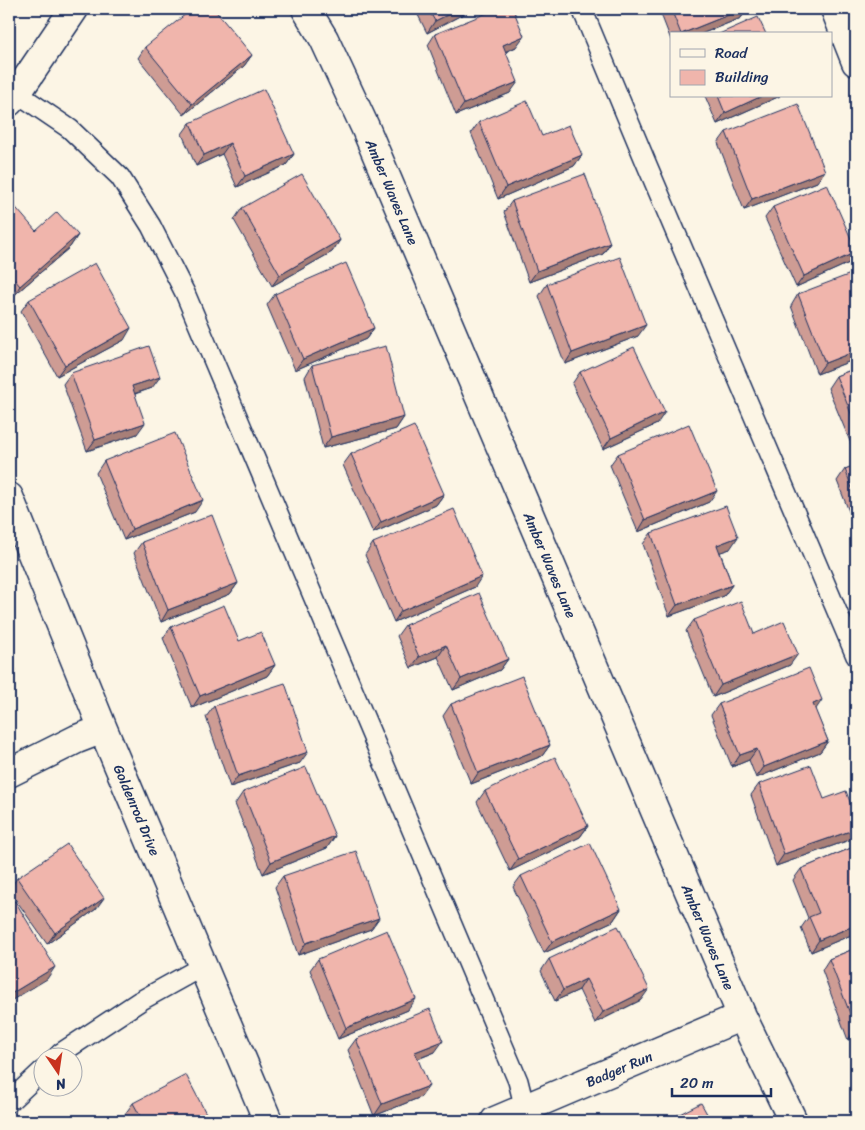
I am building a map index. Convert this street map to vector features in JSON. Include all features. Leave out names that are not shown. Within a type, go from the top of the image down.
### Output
[{"type":"street","points":[[13,98],[74,9]]},
{"type":"street","name":"Amber Waves Lane","points":[[306,9],[324,39],[365,127],[742,1016],[793,1121]]},
{"type":"street","points":[[835,9],[856,62]]},
{"type":"street","name":"Goldenrod Drive","points":[[9,498],[103,729],[268,1121]]},
{"type":"street","points":[[9,773],[77,739],[103,729]]},
{"type":"street","name":"Badger Run","points":[[496,1121],[528,1115],[742,1016]]},
{"type":"lane","points":[[582,9],[856,656]]},
{"type":"lane","points":[[13,98],[70,129],[120,177],[151,226],[180,284],[518,1080],[528,1115]]},
{"type":"lane","points":[[69,1048],[140,1001],[203,966]]},
{"type":"lane","points":[[9,1102],[32,1080]]},
{"type":"building","points":[[192,9],[214,9],[252,55],[192,104],[145,47]]},
{"type":"building","points":[[428,9],[459,9],[435,21]]},
{"type":"building","points":[[497,9],[513,9],[524,36],[503,45],[518,82],[464,104],[435,34]]},
{"type":"building","points":[[671,9],[743,9],[686,32],[680,32]]},
{"type":"building","points":[[758,17],[765,32],[724,32]]},
{"type":"building","points":[[264,89],[294,154],[245,176],[230,143],[204,155],[190,123]]},
{"type":"building","points":[[719,98],[758,98],[725,113]]},
{"type":"building","points":[[527,101],[542,136],[569,125],[582,155],[506,187],[479,122]]},
{"type":"building","points":[[798,104],[825,171],[752,199],[726,132]]},
{"type":"building","points":[[302,174],[340,240],[280,275],[242,208]]},
{"type":"building","points":[[585,174],[610,243],[537,271],[512,201]]},
{"type":"building","points":[[827,184],[856,252],[804,276],[773,207]]},
{"type":"building","points":[[11,202],[36,231],[57,212],[78,235],[20,286],[9,273],[9,204]]},
{"type":"building","points":[[620,257],[646,325],[572,353],[547,284]]},
{"type":"building","points":[[95,263],[131,328],[65,365],[29,300]]},
{"type":"building","points":[[346,263],[374,328],[303,359],[275,294]]},
{"type":"building","points":[[856,272],[856,351],[825,363],[798,294]]},
{"type":"building","points":[[149,346],[160,377],[132,386],[145,423],[95,440],[71,373]]},
{"type":"building","points":[[386,346],[404,417],[331,437],[312,365]]},
{"type":"building","points":[[634,347],[665,412],[611,438],[580,372]]},
{"type":"building","points":[[856,368],[856,426],[836,376]]},
{"type":"building","points":[[689,424],[717,491],[645,520],[618,454]]},
{"type":"building","points":[[414,426],[444,494],[381,522],[351,454]]},
{"type":"building","points":[[175,433],[203,500],[132,529],[104,461]]},
{"type":"building","points":[[856,465],[856,499],[845,469]]},
{"type":"building","points":[[726,506],[738,537],[717,545],[732,585],[677,605],[651,533]]},
{"type":"building","points":[[454,509],[482,576],[401,611],[373,543]]},
{"type":"building","points":[[212,515],[238,583],[168,610],[142,542]]},
{"type":"building","points":[[479,593],[508,659],[461,679],[446,645],[419,657],[405,625]]},
{"type":"building","points":[[741,601],[754,634],[784,621],[798,654],[721,685],[694,620]]},
{"type":"building","points":[[224,605],[239,641],[261,632],[275,665],[200,696],[171,627]]},
{"type":"building","points":[[9,658],[16,670],[9,675]]},
{"type":"building","points":[[809,668],[822,700],[813,704],[828,741],[764,767],[757,749],[740,755],[719,704]]},
{"type":"building","points":[[522,676],[550,745],[478,773],[451,704]]},
{"type":"building","points":[[285,683],[308,752],[238,776],[214,706]]},
{"type":"building","points":[[555,757],[588,826],[518,859],[485,791]]},
{"type":"building","points":[[811,765],[824,799],[846,791],[856,818],[856,829],[784,854],[759,784]]},
{"type":"building","points":[[306,767],[335,836],[271,862],[243,792]]},
{"type":"building","points":[[590,843],[621,909],[552,942],[521,876]]},
{"type":"building","points":[[67,844],[104,898],[55,933],[17,878]]},
{"type":"building","points":[[856,846],[856,925],[819,940],[809,917],[819,913],[801,869]]},
{"type":"building","points":[[356,851],[379,918],[306,943],[283,876]]},
{"type":"building","points":[[15,901],[55,967],[9,995],[9,905]]},
{"type":"building","points":[[618,926],[649,989],[603,1012],[586,979],[563,990],[549,959]]},
{"type":"building","points":[[387,930],[416,999],[346,1028],[318,959]]},
{"type":"building","points":[[856,948],[856,1029],[829,959]]},
{"type":"building","points":[[430,1009],[443,1041],[415,1052],[429,1086],[382,1104],[356,1039]]},
{"type":"building","points":[[186,1075],[210,1121],[143,1121],[133,1103]]},
{"type":"building","points":[[701,1103],[711,1121],[666,1121]]},
{"type":"building","points":[[107,1115],[112,1121],[100,1121]]}]
